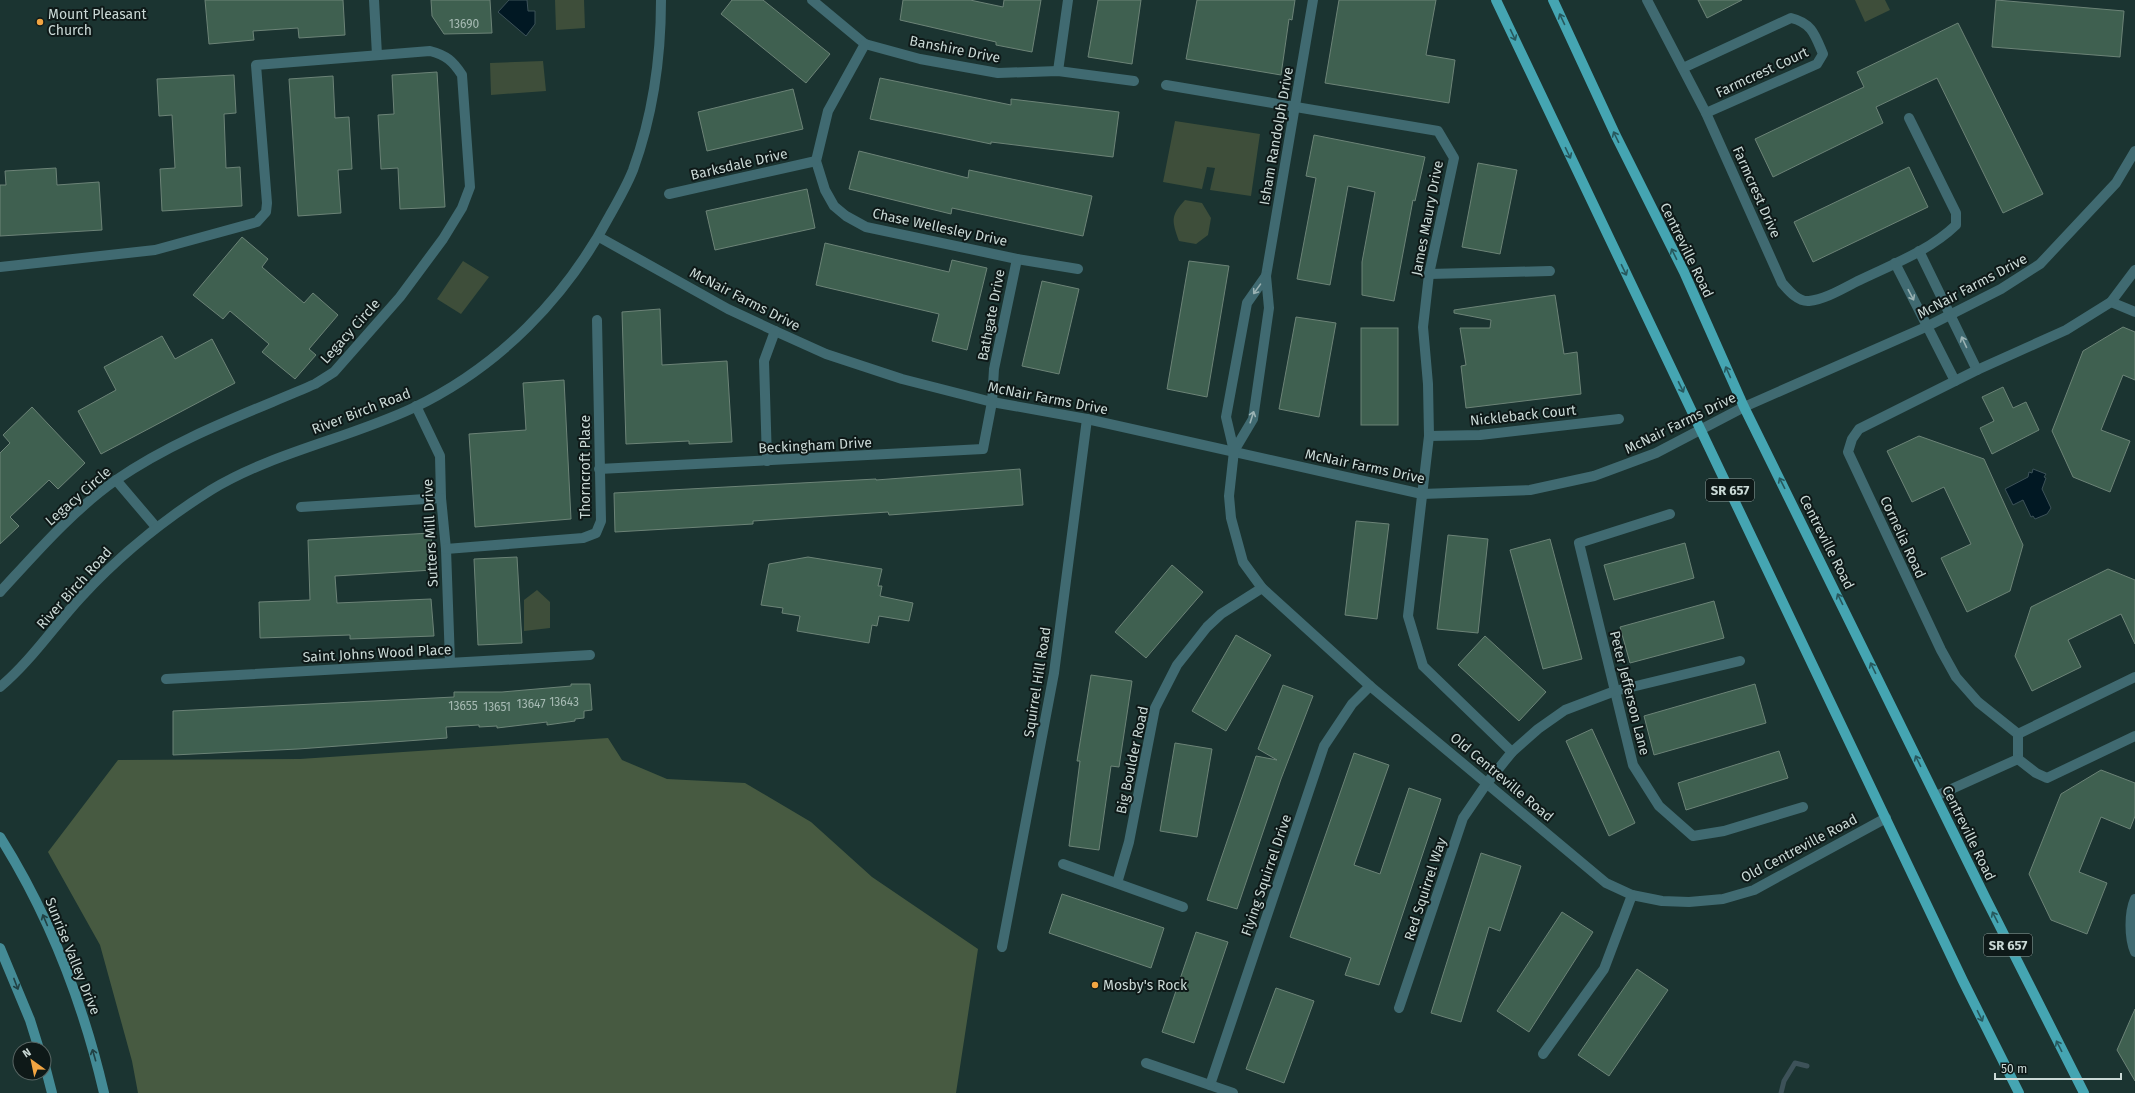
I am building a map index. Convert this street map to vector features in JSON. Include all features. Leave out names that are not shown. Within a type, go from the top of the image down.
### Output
[{"type":"main road","name":"SR 657","points":[[1496,0],[1702,430],[1963,982],[2019,1093]]},
{"type":"main road","name":"Centreville Road","points":[[1553,0],[1616,136],[1684,272],[1744,408],[2084,1093]]},
{"type":"main road","name":"Sunrise Valley Drive","points":[[0,837],[37,902],[62,959],[84,1018],[104,1093]]},
{"type":"main road","points":[[0,948],[37,1041]]},
{"type":"main road","points":[[49,1081],[52,1093]]},
{"type":"street","points":[[374,0],[377,56]]},
{"type":"street","name":"River Birch Road","points":[[0,687],[25,664],[81,598],[115,562],[156,527],[213,489],[247,471],[293,451],[387,419],[416,406],[471,374],[511,343],[543,312],[571,280],[599,236],[633,170],[654,94],[661,38],[661,0]]},
{"type":"street","name":"Banshire Drive","points":[[812,0],[865,44],[920,59],[998,73],[1058,71],[1134,81]]},
{"type":"street","points":[[1058,71],[1068,0]]},
{"type":"street","name":"Isham Randolph Drive","points":[[1234,451],[1253,419],[1269,308],[1266,276],[1313,0]]},
{"type":"street","name":"Farmcrest Drive","points":[[1647,0],[1706,113],[1782,283],[1793,296],[1808,301],[1832,293],[1919,251],[1945,236],[1956,225],[1956,213],[1908,118]]},
{"type":"street","name":"Farmcrest Court","points":[[1683,68],[1791,18],[1804,21],[1816,36],[1823,54],[1817,64],[1706,113]]},
{"type":"street","points":[[816,161],[828,111],[865,44]]},
{"type":"street","name":"Legacy Circle","points":[[0,267],[155,250],[257,222],[266,212],[267,202],[256,65],[430,51],[444,55],[454,62],[462,75],[470,187],[462,208],[443,239],[400,297],[334,372],[315,384],[190,438],[116,480],[60,528],[0,592]]},
{"type":"street","name":"James Maury Drive","points":[[1166,85],[1438,131],[1454,158],[1429,274],[1423,327],[1428,384],[1429,436],[1408,616],[1422,666],[1512,752]]},
{"type":"street","name":"McNair Farms Drive","points":[[599,236],[728,309],[833,356],[902,379],[992,402],[1087,420],[1234,451],[1422,494],[1530,490],[1594,476],[1656,453],[1744,408],[1928,326],[2001,289],[2040,264],[2116,183],[2135,151]]},
{"type":"street","name":"Barksdale Drive","points":[[669,194],[816,161]]},
{"type":"street","name":"Chase Wellesley Drive","points":[[816,161],[825,190],[834,206],[846,216],[866,227],[1016,259],[1078,269]]},
{"type":"street","points":[[1919,251],[1977,370]]},
{"type":"street","name":"Bathgate Drive","points":[[992,402],[994,369],[1016,259]]},
{"type":"street","points":[[1895,263],[1955,381]]},
{"type":"street","name":"Cornelia Road","points":[[2018,734],[1978,702],[1956,677],[1941,650],[1848,452],[1852,439],[1859,429],[1977,370],[2066,330],[2111,302],[2135,270]]},
{"type":"street","points":[[1429,274],[1550,271]]},
{"type":"street","name":"Isham Randolph Drive","points":[[1234,451],[1226,417],[1247,303],[1266,276]]},
{"type":"street","points":[[2111,302],[2135,312]]},
{"type":"street","name":"Thorncroft Place","points":[[446,550],[583,538],[596,533],[602,521],[599,469],[597,320]]},
{"type":"street","points":[[767,461],[764,361],[775,331]]},
{"type":"street","name":"Beckingham Drive","points":[[599,469],[984,449],[992,402]]},
{"type":"street","name":"Sutters Mill Drive","points":[[416,406],[440,456],[441,498],[446,550],[450,662]]},
{"type":"street","name":"Nickleback Court","points":[[1429,436],[1480,435],[1619,418]]},
{"type":"street","name":"Squirrel Hill Road","points":[[1002,947],[1054,673],[1087,420]]},
{"type":"street","name":"Old Centreville Road","points":[[1234,451],[1229,496],[1231,518],[1243,562],[1262,588],[1370,686],[1606,883],[1632,896],[1662,901],[1689,902],[1723,899],[1754,890],[1886,818]]},
{"type":"street","points":[[116,480],[156,527]]},
{"type":"street","points":[[301,507],[441,498]]},
{"type":"street","name":"Peter Jefferson Lane","points":[[1670,514],[1579,542],[1633,765],[1659,806],[1694,836],[1724,831],[1803,806]]},
{"type":"street","name":"Big Boulder Road","points":[[1117,883],[1129,842],[1155,708],[1177,665],[1207,627],[1221,614],[1262,588]]},
{"type":"street","name":"Saint Johns Wood Place","points":[[166,679],[590,655]]},
{"type":"street","name":"Red Squirrel Way","points":[[1399,1008],[1463,818],[1512,752],[1538,729],[1565,710],[1615,691],[1740,661]]},
{"type":"street","points":[[2018,759],[2018,734],[2135,677]]},
{"type":"street","name":"Flying Squirrel Drive","points":[[1210,1085],[1324,746],[1352,704],[1370,686]]},
{"type":"street","points":[[2018,759],[2036,773],[2047,778],[2135,736]]},
{"type":"street","points":[[1936,796],[2018,759]]},
{"type":"street","points":[[1063,864],[1183,907]]},
{"type":"street","points":[[1543,1054],[1604,969],[1632,896]]},
{"type":"street","points":[[2135,899],[2132,907],[2132,944],[2135,952]]},
{"type":"street","points":[[1146,1063],[1233,1093]]},
{"type":"green space","points":[[555,0],[584,0],[585,28],[556,30]]},
{"type":"green space","points":[[1855,0],[1885,0],[1890,10],[1865,22]]},
{"type":"green space","points":[[543,61],[546,91],[491,95],[490,63]]},
{"type":"green space","points":[[1175,121],[1260,134],[1251,196],[1210,190],[1215,168],[1207,167],[1202,189],[1163,182]]},
{"type":"green space","points":[[1185,200],[1202,203],[1211,218],[1208,235],[1196,244],[1179,241],[1175,228],[1175,215]]},
{"type":"green space","points":[[463,261],[489,277],[461,314],[437,299]]},
{"type":"green space","points":[[537,590],[550,602],[550,628],[524,631],[524,600]]},
{"type":"green space","points":[[608,738],[622,760],[667,779],[745,783],[811,822],[872,877],[978,949],[956,1093],[138,1093],[132,1061],[100,945],[48,852],[118,760],[300,759]]},
{"type":"water","points":[[509,0],[527,0],[528,11],[535,11],[535,24],[526,36],[498,12]]},
{"type":"water","points":[[2033,469],[2046,474],[2042,489],[2051,508],[2047,514],[2035,519],[2033,516],[2031,517],[2023,500],[2013,505],[2005,489],[2028,477],[2029,472],[2032,473]]},
{"type":"building","points":[[205,0],[343,0],[345,35],[299,38],[298,28],[253,31],[254,40],[209,44]]},
{"type":"building","points":[[431,0],[490,0],[492,33],[444,34],[432,16]]},
{"type":"building","points":[[732,0],[763,0],[830,54],[806,83],[721,14]]},
{"type":"building","points":[[903,0],[970,0],[1003,7],[1004,0],[1041,0],[1032,52],[996,45],[996,42],[900,20]]},
{"type":"building","points":[[1098,0],[1141,0],[1132,64],[1088,57]]},
{"type":"building","points":[[1197,0],[1295,0],[1292,20],[1289,19],[1281,75],[1186,59]]},
{"type":"building","points":[[1339,0],[1436,0],[1426,55],[1455,60],[1449,103],[1325,83]]},
{"type":"building","points":[[1698,0],[1742,0],[1707,18]]},
{"type":"building","points":[[1996,0],[2124,11],[2120,57],[1992,47]]},
{"type":"building","points":[[1958,23],[2043,194],[2003,213],[1937,78],[1876,107],[1883,123],[1773,177],[1755,139],[1864,87],[1857,72]]},
{"type":"building","points":[[437,72],[445,207],[400,209],[398,168],[381,169],[378,115],[394,114],[392,75]]},
{"type":"building","points":[[234,75],[236,113],[224,114],[226,168],[240,167],[242,206],[162,211],[160,169],[175,168],[172,115],[159,116],[157,79]]},
{"type":"building","points":[[333,76],[335,118],[349,117],[352,169],[338,170],[341,213],[298,216],[289,79]]},
{"type":"building","points":[[880,78],[1011,105],[1011,99],[1119,112],[1113,157],[991,142],[991,144],[870,119]]},
{"type":"building","points":[[793,89],[803,129],[707,151],[698,112]]},
{"type":"building","points":[[1314,135],[1425,157],[1415,201],[1413,200],[1394,301],[1362,295],[1362,262],[1375,192],[1348,186],[1330,285],[1297,279],[1316,178],[1306,176]]},
{"type":"building","points":[[859,151],[968,178],[969,170],[1092,196],[1083,236],[952,208],[951,214],[849,189]]},
{"type":"building","points":[[1478,163],[1517,170],[1500,254],[1462,247]]},
{"type":"building","points":[[1909,167],[1928,207],[1813,262],[1794,222]]},
{"type":"building","points":[[56,168],[57,185],[99,182],[102,230],[0,236],[0,185],[6,185],[5,171]]},
{"type":"building","points":[[807,189],[815,228],[715,250],[706,211]]},
{"type":"building","points":[[242,237],[268,259],[262,267],[304,303],[313,293],[338,315],[309,349],[316,355],[295,379],[262,352],[269,344],[230,311],[223,319],[193,295]]},
{"type":"building","points":[[825,243],[949,272],[952,260],[987,268],[967,350],[932,341],[939,314],[816,285]]},
{"type":"building","points":[[1189,261],[1229,266],[1207,397],[1167,389]]},
{"type":"building","points":[[1042,281],[1079,289],[1059,374],[1022,366]]},
{"type":"building","points":[[1555,295],[1564,354],[1577,352],[1581,394],[1466,408],[1461,366],[1466,365],[1460,328],[1490,328],[1491,320],[1454,313],[1454,310]]},
{"type":"building","points":[[660,309],[662,365],[727,361],[732,442],[689,444],[689,441],[626,444],[622,312]]},
{"type":"building","points":[[1296,317],[1336,323],[1319,417],[1279,409]]},
{"type":"building","points":[[2123,327],[2135,332],[2135,380],[2123,375],[2101,430],[2130,441],[2110,492],[2073,477],[2052,431],[2083,351]]},
{"type":"building","points":[[1361,328],[1398,328],[1398,425],[1361,425]]},
{"type":"building","points":[[162,336],[175,359],[212,339],[235,383],[101,454],[78,411],[116,390],[104,367]]},
{"type":"building","points":[[564,380],[571,519],[475,527],[469,434],[526,430],[523,383]]},
{"type":"building","points":[[2003,387],[2013,408],[2026,402],[2039,430],[1992,454],[1980,428],[1994,421],[1982,397]]},
{"type":"building","points":[[32,407],[85,463],[58,489],[49,480],[10,517],[19,526],[0,544],[0,453],[10,443],[3,435]]},
{"type":"building","points":[[1919,436],[1984,459],[2023,545],[2010,591],[1967,612],[1941,558],[1971,544],[1944,487],[1912,502],[1887,451]]},
{"type":"building","points":[[1020,469],[1023,505],[889,515],[888,512],[753,521],[753,524],[615,532],[614,493],[876,480]]},
{"type":"building","points":[[1356,521],[1389,524],[1377,619],[1345,615]]},
{"type":"building","points":[[431,533],[433,570],[335,576],[337,603],[431,599],[434,636],[350,639],[350,635],[260,638],[259,602],[310,600],[308,540]]},
{"type":"building","points":[[1448,535],[1488,539],[1478,633],[1437,629]]},
{"type":"building","points":[[1550,539],[1582,659],[1543,669],[1510,550]]},
{"type":"building","points":[[1685,543],[1694,578],[1614,600],[1604,565]]},
{"type":"building","points":[[517,557],[522,643],[478,645],[474,559]]},
{"type":"building","points":[[808,557],[882,569],[878,586],[882,586],[880,596],[913,603],[909,621],[879,616],[877,626],[872,625],[869,643],[797,631],[800,616],[782,613],[783,608],[761,605],[769,564]]},
{"type":"building","points":[[1172,565],[1203,592],[1146,658],[1115,632]]},
{"type":"building","points":[[2108,569],[2135,580],[2135,644],[2121,614],[2068,640],[2081,667],[2032,691],[2015,656],[2031,607]]},
{"type":"building","points":[[1714,601],[1724,638],[1630,663],[1620,627]]},
{"type":"building","points":[[1236,635],[1271,655],[1226,731],[1192,711]]},
{"type":"building","points":[[1485,636],[1546,692],[1519,721],[1458,665]]},
{"type":"building","points":[[1091,675],[1132,681],[1119,767],[1111,766],[1099,850],[1069,846],[1080,761],[1077,761]]},
{"type":"building","points":[[571,684],[590,684],[592,710],[584,711],[584,718],[575,719],[575,721],[547,725],[547,722],[497,728],[497,726],[479,727],[479,725],[446,727],[447,738],[298,749],[173,755],[173,711],[454,697],[454,692],[502,692],[571,686]]},
{"type":"building","points":[[1755,684],[1766,723],[1654,755],[1644,716]]},
{"type":"building","points":[[1283,685],[1313,696],[1281,779],[1237,909],[1207,900],[1256,756],[1277,760],[1258,749]]},
{"type":"building","points":[[1592,729],[1635,823],[1609,836],[1566,741]]},
{"type":"building","points":[[1175,743],[1212,749],[1197,837],[1160,831]]},
{"type":"building","points":[[1779,751],[1788,778],[1686,810],[1678,783]]},
{"type":"building","points":[[1354,753],[1389,765],[1354,865],[1380,874],[1409,788],[1441,799],[1379,985],[1345,975],[1351,958],[1290,937]]},
{"type":"building","points":[[2101,770],[2135,783],[2135,816],[2130,829],[2101,817],[2079,872],[2107,883],[2087,934],[2051,920],[2029,874],[2061,794]]},
{"type":"building","points":[[1481,853],[1521,866],[1500,931],[1489,927],[1461,1022],[1431,1013]]},
{"type":"building","points":[[1062,894],[1164,928],[1151,968],[1049,933]]},
{"type":"building","points":[[1562,912],[1593,932],[1529,1032],[1497,1011]]},
{"type":"building","points":[[1196,932],[1228,942],[1194,1043],[1162,1032]]},
{"type":"building","points":[[1637,969],[1668,990],[1609,1076],[1578,1055]]},
{"type":"building","points":[[1276,988],[1314,1001],[1284,1083],[1246,1069]]},
{"type":"building","points":[[2135,1009],[2135,1081],[2117,1050]]},
{"type":"waterway","points":[[1781,1093],[1784,1081],[1795,1063],[1807,1066]]},
{"type":"place","name":"Mount Pleasant Church","points":[[40,22]]},
{"type":"place","name":"Mosby's Rock","points":[[1095,985]]}]
